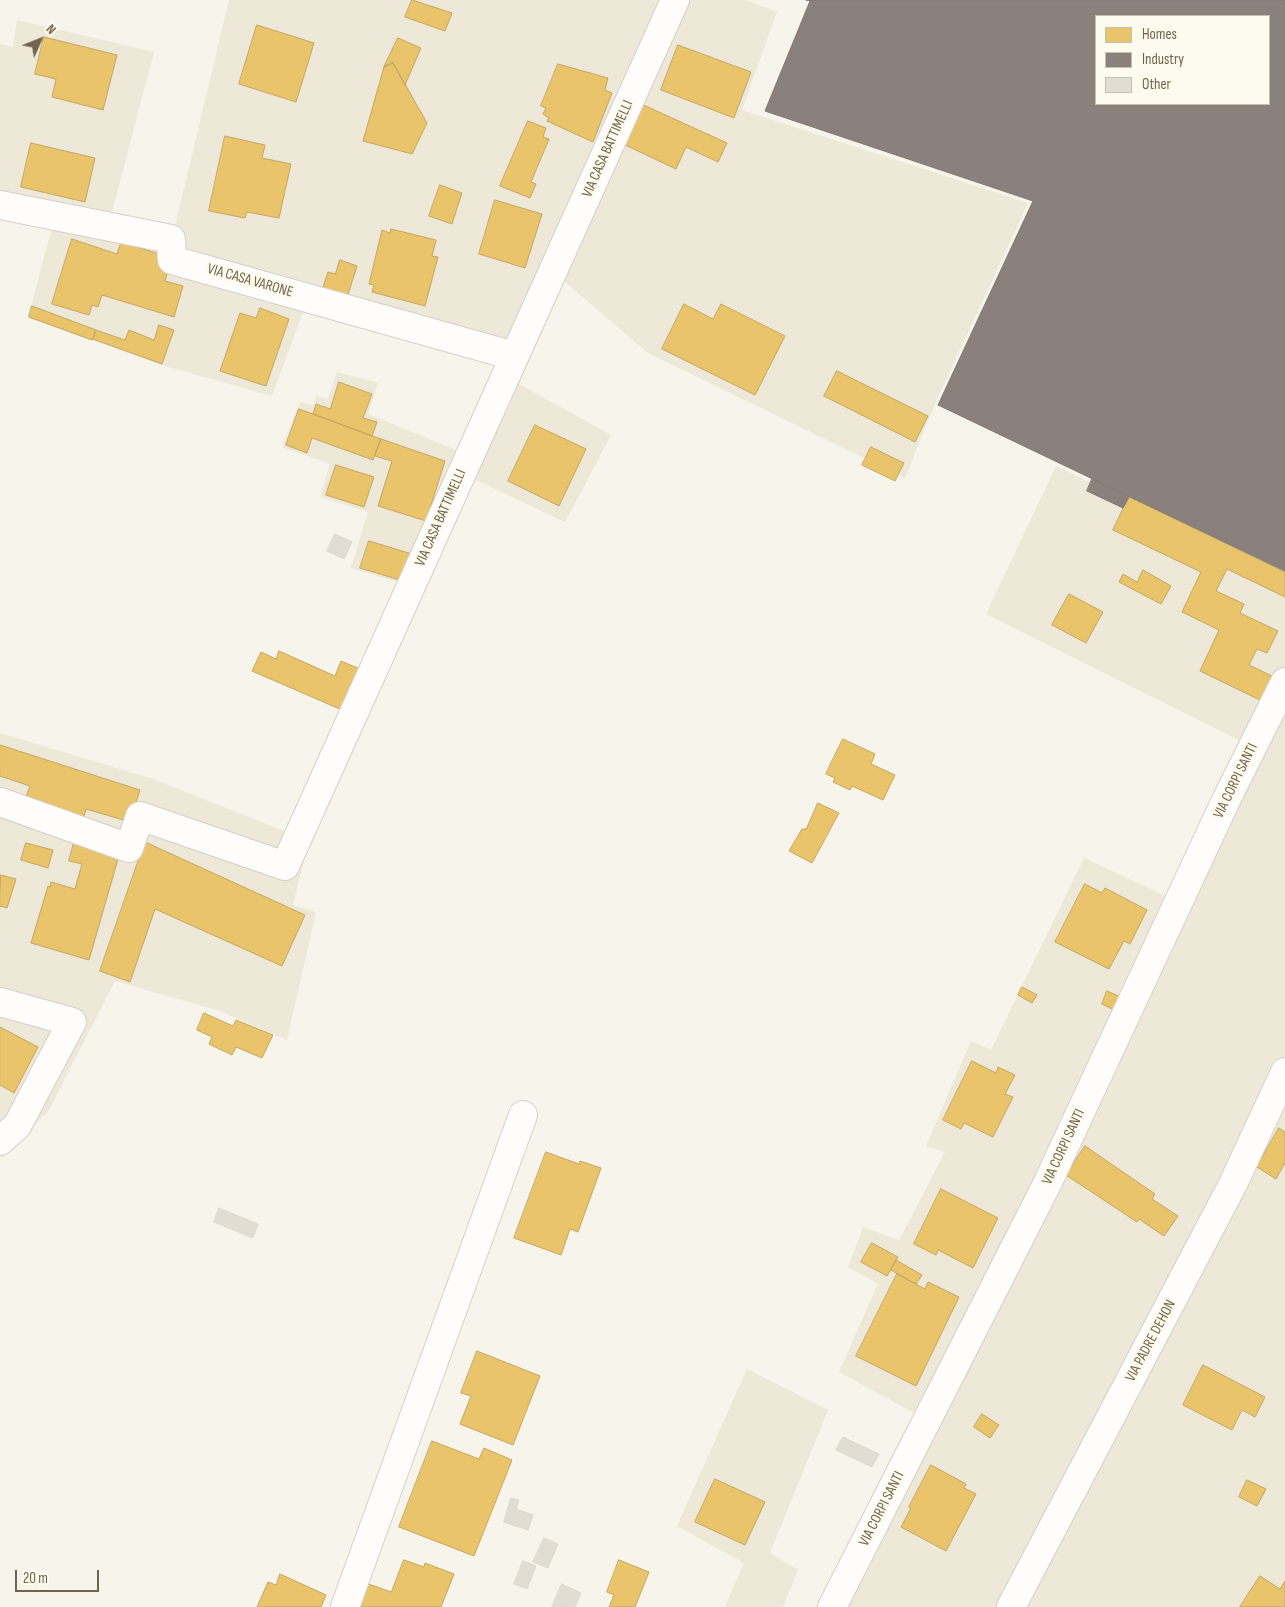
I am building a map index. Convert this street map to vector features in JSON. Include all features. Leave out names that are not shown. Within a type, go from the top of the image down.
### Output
[{"type":"street","name":"VIA CASA BATTIMELLI","points":[[0,802],[129,848],[140,816],[285,866],[675,0]]},
{"type":"street","name":"VIA CASA VARONE","points":[[0,205],[171,239],[172,260],[514,356]]},
{"type":"street","name":"VIA CORPI SANTI","points":[[832,1607],[1047,1184],[1226,800],[1285,682]]},
{"type":"street","points":[[0,1002],[72,1022],[17,1126],[0,1141]]},
{"type":"street","name":"VIA PADRE DEHON","points":[[1011,1607],[1233,1184],[1285,1072]]},
{"type":"street","points":[[345,1607],[523,1114]]},
{"type":"shaded area","points":[[229,0],[745,0],[777,12],[742,110],[1028,203],[934,406],[905,478],[648,353],[564,281],[519,384],[611,435],[565,522],[474,479],[423,590],[351,568],[368,512],[320,497],[330,464],[282,447],[300,402],[313,405],[316,396],[328,399],[337,372],[378,383],[368,414],[458,451],[499,361],[304,309],[272,396],[162,365],[28,318],[54,220],[0,208],[0,44],[13,47],[17,20],[154,52],[111,216],[175,226]]},
{"type":"shaded area","points":[[1056,466],[1285,574],[1285,1607],[816,1607],[914,1413],[839,1372],[878,1284],[848,1267],[863,1227],[899,1240],[945,1152],[926,1146],[971,1041],[991,1050],[1084,858],[1168,897],[1239,740],[986,614]]},
{"type":"shaded area","points":[[0,733],[153,779],[309,841],[293,905],[316,912],[287,1040],[220,1011],[115,981],[49,1110],[2,1158],[0,1156]]},
{"type":"shaded area","points":[[747,1369],[828,1410],[770,1553],[798,1570],[783,1607],[725,1607],[744,1563],[677,1526]]},
{"type":"building: Homes","points":[[412,0],[452,13],[445,31],[405,17]]},
{"type":"building: Homes","points":[[257,25],[314,43],[296,102],[239,84]]},
{"type":"building: Homes","points":[[44,37],[117,55],[103,110],[52,97],[56,79],[35,74]]},
{"type":"building: Homes","points":[[398,38],[421,48],[405,85],[393,63],[384,67]]},
{"type":"building: Homes","points":[[678,45],[751,72],[734,118],[661,90]]},
{"type":"building: Homes","points":[[393,63],[427,123],[412,154],[363,141],[384,67]]},
{"type":"building: Homes","points":[[558,64],[608,78],[605,90],[612,93],[593,142],[547,121],[549,118],[543,114],[546,108],[541,106]]},
{"type":"building: Homes","points":[[639,103],[727,143],[718,162],[686,147],[676,169],[621,143]]},
{"type":"building: Homes","points":[[528,121],[546,128],[543,137],[549,139],[531,182],[536,184],[530,198],[500,186]]},
{"type":"building: Homes","points":[[225,136],[265,145],[262,158],[291,164],[279,218],[247,212],[245,218],[209,211]]},
{"type":"building: Homes","points":[[31,143],[95,158],[85,202],[21,187]]},
{"type":"building: Homes","points":[[440,185],[462,193],[452,224],[429,216]]},
{"type":"building: Homes","points":[[495,200],[542,214],[525,268],[479,254]]},
{"type":"building: Homes","points":[[391,229],[436,240],[432,256],[438,257],[425,306],[372,292],[374,285],[369,284],[382,230],[390,233]]},
{"type":"building: Homes","points":[[72,239],[117,254],[121,242],[162,255],[169,267],[165,281],[183,286],[174,317],[102,295],[98,307],[92,305],[89,315],[52,304]]},
{"type":"building: Homes","points":[[340,260],[357,266],[345,304],[320,296],[328,272],[335,274]]},
{"type":"building: Homes","points":[[684,304],[713,319],[721,304],[785,336],[755,395],[662,349]]},
{"type":"building: Homes","points":[[32,306],[96,330],[92,340],[29,317]]},
{"type":"building: Homes","points":[[260,308],[289,319],[266,386],[220,371],[240,313],[256,318]]},
{"type":"building: Homes","points":[[159,325],[174,330],[162,364],[93,339],[96,330],[125,340],[129,330],[154,340]]},
{"type":"building: Homes","points":[[837,371],[928,416],[915,442],[824,396]]},
{"type":"building: Homes","points":[[339,382],[372,394],[363,418],[377,422],[372,436],[313,414],[316,404],[330,409]]},
{"type":"building: Homes","points":[[299,409],[381,439],[373,460],[312,438],[307,453],[286,445]]},
{"type":"building: Homes","points":[[535,425],[586,449],[559,506],[508,481]]},
{"type":"building: Homes","points":[[381,439],[445,461],[426,521],[378,506],[392,461],[375,456]]},
{"type":"building: Homes","points":[[871,447],[904,463],[895,481],[862,465]]},
{"type":"building: Homes","points":[[336,465],[374,477],[364,507],[326,495]]},
{"type":"building: Homes","points":[[1129,497],[1285,572],[1285,597],[1227,569],[1216,591],[1244,604],[1240,613],[1278,631],[1267,653],[1257,649],[1249,665],[1274,677],[1262,701],[1200,671],[1219,630],[1182,612],[1201,572],[1113,530]]},
{"type":"building: Homes","points":[[369,541],[412,554],[403,581],[360,568]]},
{"type":"building: Homes","points":[[1143,570],[1171,586],[1161,604],[1119,582],[1123,574],[1137,582]]},
{"type":"building: Homes","points":[[1069,594],[1103,612],[1086,643],[1052,625]]},
{"type":"building: Homes","points":[[279,651],[335,676],[341,661],[360,669],[342,710],[252,671],[261,652],[276,659]]},
{"type":"building: Homes","points":[[843,739],[875,754],[871,764],[895,775],[883,800],[852,786],[850,790],[833,782],[835,778],[826,774]]},
{"type":"building: Homes","points":[[0,745],[140,790],[130,822],[86,809],[82,823],[23,805],[30,786],[0,776]]},
{"type":"building: Homes","points":[[818,803],[839,813],[812,863],[789,851],[802,829],[806,829]]},
{"type":"building: Homes","points":[[75,839],[120,852],[89,960],[31,943],[48,886],[50,887],[51,882],[75,889],[82,864],[69,861]]},
{"type":"building: Homes","points":[[145,842],[305,915],[282,966],[155,909],[130,982],[100,971]]},
{"type":"building: Homes","points":[[26,843],[53,850],[48,868],[21,860]]},
{"type":"building: Homes","points":[[1,875],[16,879],[7,908],[0,906]]},
{"type":"building: Homes","points":[[1085,884],[1102,893],[1105,888],[1147,910],[1130,944],[1124,941],[1109,969],[1055,942]]},
{"type":"building: Homes","points":[[1022,987],[1037,995],[1032,1003],[1018,995]]},
{"type":"building: Homes","points":[[1107,991],[1121,997],[1116,1011],[1102,1004]]},
{"type":"building: Homes","points":[[204,1013],[233,1026],[236,1020],[273,1035],[262,1058],[236,1047],[232,1055],[209,1044],[212,1037],[197,1030]]},
{"type":"building: Homes","points":[[0,1027],[38,1047],[14,1093],[0,1085]]},
{"type":"building: Homes","points":[[972,1061],[996,1073],[998,1067],[1015,1075],[1005,1094],[1013,1097],[993,1137],[964,1123],[961,1129],[943,1120]]},
{"type":"building: Homes","points":[[1279,1128],[1285,1132],[1285,1163],[1276,1179],[1257,1167]]},
{"type":"building: Homes","points":[[1085,1146],[1155,1194],[1152,1199],[1178,1216],[1164,1236],[1139,1219],[1137,1222],[1066,1175]]},
{"type":"building: Homes","points":[[546,1152],[579,1164],[580,1161],[601,1168],[578,1232],[570,1229],[561,1255],[514,1238]]},
{"type":"building: Homes","points":[[941,1189],[998,1218],[973,1268],[938,1250],[936,1255],[914,1244]]},
{"type":"building: Homes","points":[[872,1243],[898,1257],[887,1276],[861,1262]]},
{"type":"building: Homes","points":[[896,1260],[922,1275],[916,1284],[891,1270]]},
{"type":"building: Homes","points":[[897,1274],[925,1289],[928,1282],[959,1297],[916,1386],[856,1356]]},
{"type":"building: Homes","points":[[477,1351],[540,1376],[513,1445],[460,1424],[471,1396],[461,1393]]},
{"type":"building: Homes","points":[[1203,1365],[1265,1397],[1255,1417],[1242,1410],[1232,1430],[1183,1405]]},
{"type":"building: Homes","points":[[982,1414],[999,1425],[990,1438],[974,1427]]},
{"type":"building: Homes","points":[[432,1441],[479,1459],[484,1448],[512,1460],[474,1556],[399,1527]]},
{"type":"building: Homes","points":[[931,1465],[966,1484],[964,1488],[976,1494],[946,1551],[901,1527],[911,1508],[909,1507]]},
{"type":"building: Homes","points":[[715,1479],[765,1502],[745,1545],[695,1522]]},
{"type":"building: Homes","points":[[1247,1480],[1266,1489],[1257,1506],[1239,1497]]},
{"type":"building: Homes","points":[[404,1560],[424,1567],[425,1563],[454,1574],[441,1607],[357,1607],[366,1583],[391,1592]]},
{"type":"building: Homes","points":[[619,1560],[649,1572],[635,1607],[609,1607],[614,1595],[607,1592]]},
{"type":"building: Homes","points":[[280,1574],[326,1595],[321,1607],[257,1607],[268,1582],[276,1585]]},
{"type":"building: Homes","points":[[1260,1576],[1280,1589],[1285,1581],[1285,1607],[1240,1607]]},
{"type":"building: Industry","points":[[806,0],[1285,0],[1285,571],[938,405],[1033,201],[765,111],[810,1]]},
{"type":"building: Industry","points":[[1092,479],[1129,497],[1123,508],[1087,491]]},
{"type":"building: Other","points":[[335,534],[352,542],[344,559],[327,551]]},
{"type":"building: Other","points":[[219,1208],[258,1224],[253,1238],[214,1222]]},
{"type":"building: Other","points":[[843,1437],[879,1454],[872,1467],[836,1450]]},
{"type":"building: Other","points":[[511,1498],[519,1500],[516,1509],[533,1515],[528,1530],[504,1522]]},
{"type":"building: Other","points":[[544,1538],[558,1544],[548,1568],[533,1562]]},
{"type":"building: Other","points":[[523,1561],[536,1566],[527,1589],[514,1584]]},
{"type":"building: Other","points":[[562,1584],[581,1593],[575,1607],[552,1607]]}]
